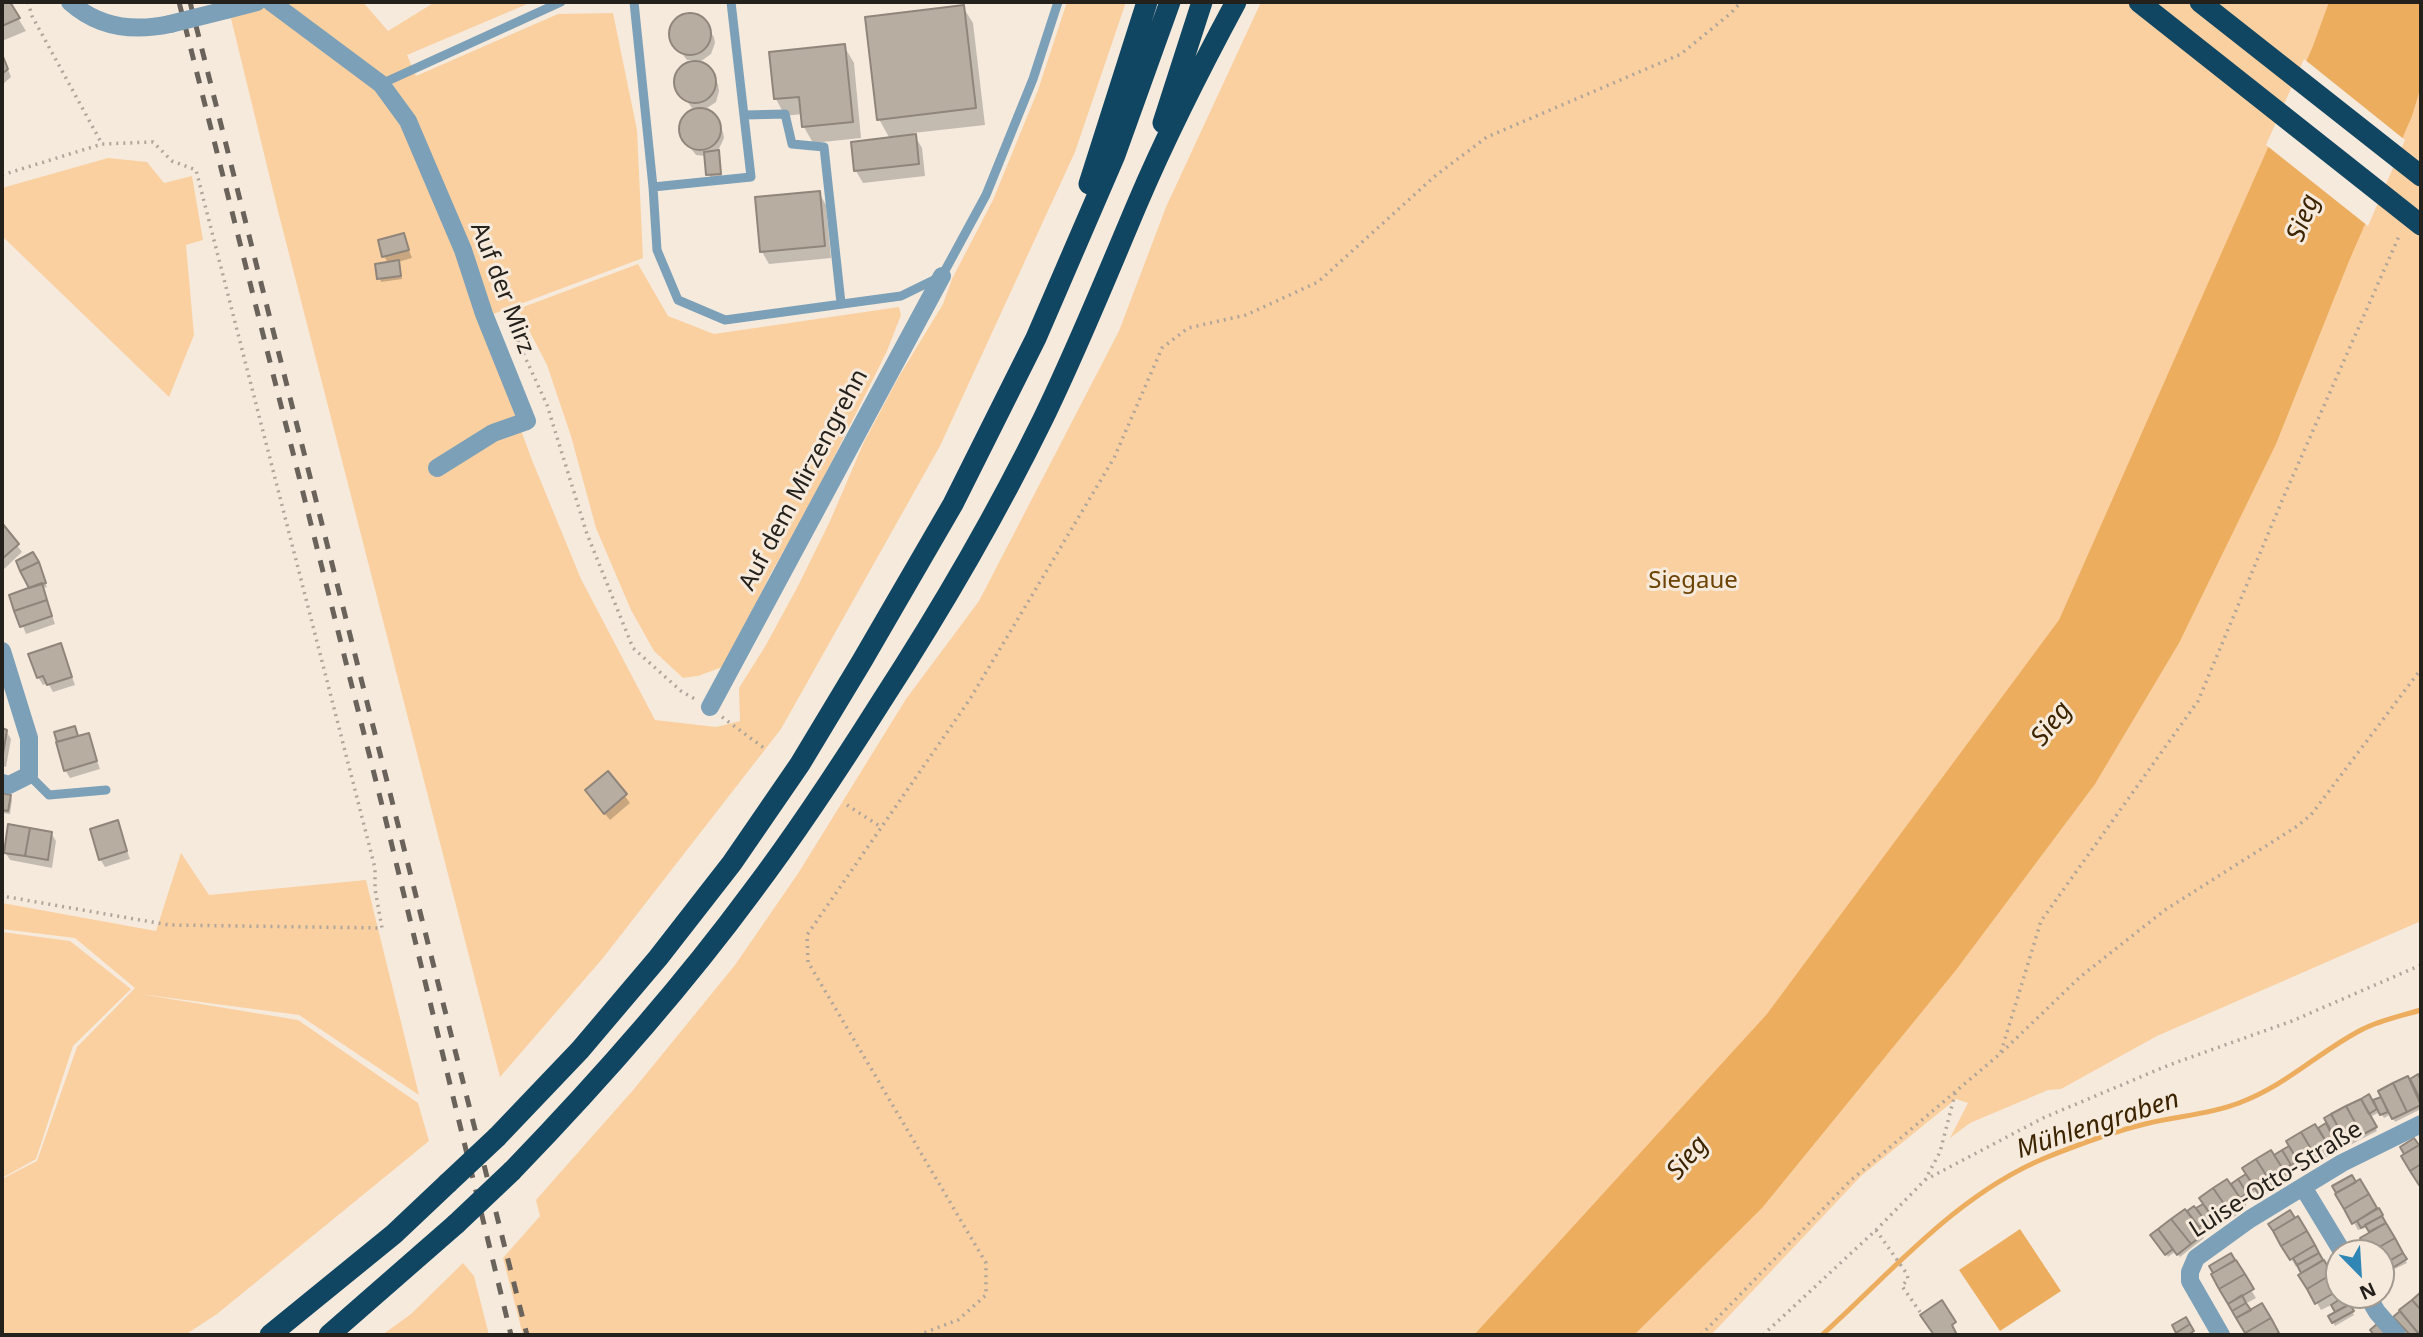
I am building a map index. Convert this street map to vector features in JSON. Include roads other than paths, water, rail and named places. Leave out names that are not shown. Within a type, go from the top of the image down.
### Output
[{"type":"highway","points":[[1036,338],[1147,2]]},
{"type":"highway","points":[[270,1335],[394,1234],[497,1137],[580,1050],[658,958],[732,863],[800,764],[863,661],[953,503],[1036,338],[1115,155],[1170,2]]},
{"type":"highway","points":[[1140,199],[1202,2]]},
{"type":"highway","points":[[329,1335],[512,1171],[612,1064],[707,951],[795,834],[927,631],[1000,503],[1043,419],[1094,310],[1140,199],[1210,50],[1236,2]]},
{"type":"highway","points":[[2139,2],[2412,227]]},
{"type":"highway","points":[[2200,2],[2421,176]]},
{"type":"street","points":[[70,2],[108,25],[135,29],[170,24],[257,2]]},
{"type":"street","name":"Auf der Mirz","points":[[271,2],[381,84],[408,121],[463,250],[484,314],[527,421],[493,433],[437,468]]},
{"type":"street","name":"Auf dem Mirzengrehn","points":[[710,707],[942,276]]},
{"type":"street","points":[[2,651],[29,738],[29,775],[9,785],[2,783]]},
{"type":"street","name":"Luise-Otto-Straße","points":[[2221,1335],[2190,1281],[2192,1265],[2196,1258],[2304,1187],[2373,1146],[2421,1124]]},
{"type":"street","points":[[2304,1187],[2335,1239]]},
{"type":"street","points":[[2375,1309],[2397,1335]]},
{"type":"lane","points":[[381,84],[560,2]]},
{"type":"lane","points":[[634,2],[657,250],[678,300],[725,320],[901,296],[942,276]]},
{"type":"lane","points":[[653,187],[751,177],[732,2]]},
{"type":"lane","name":"Auf dem Mirzengrehn","points":[[942,276],[986,195],[1033,79],[1058,2]]},
{"type":"lane","points":[[745,115],[785,114],[792,144],[824,147],[841,303]]},
{"type":"lane","points":[[29,775],[49,796],[106,790]]},
{"type":"water","name":"Sieg","points":[[2329,2],[2421,2],[2421,86],[2412,116],[2349,261],[2276,444],[2179,643],[2095,784],[1956,970],[1762,1208],[1634,1335],[1474,1335],[1767,1014],[2059,620],[2313,46]]},
{"type":"water","points":[[2020,1229],[2061,1291],[2000,1331],[1959,1270]]},
{"type":"waterway","name":"Mühlengraben","points":[[1822,1335],[1926,1237],[1982,1192],[2013,1174],[2057,1153],[2120,1131],[2239,1103],[2272,1087],[2361,1030],[2421,1010]]},
{"type":"railway","points":[[179,2],[385,817],[511,1335]]},
{"type":"railway","points":[[190,2],[527,1335]]},
{"type":"park label","name":"Siegaue","points":[[1693,581]]}]
